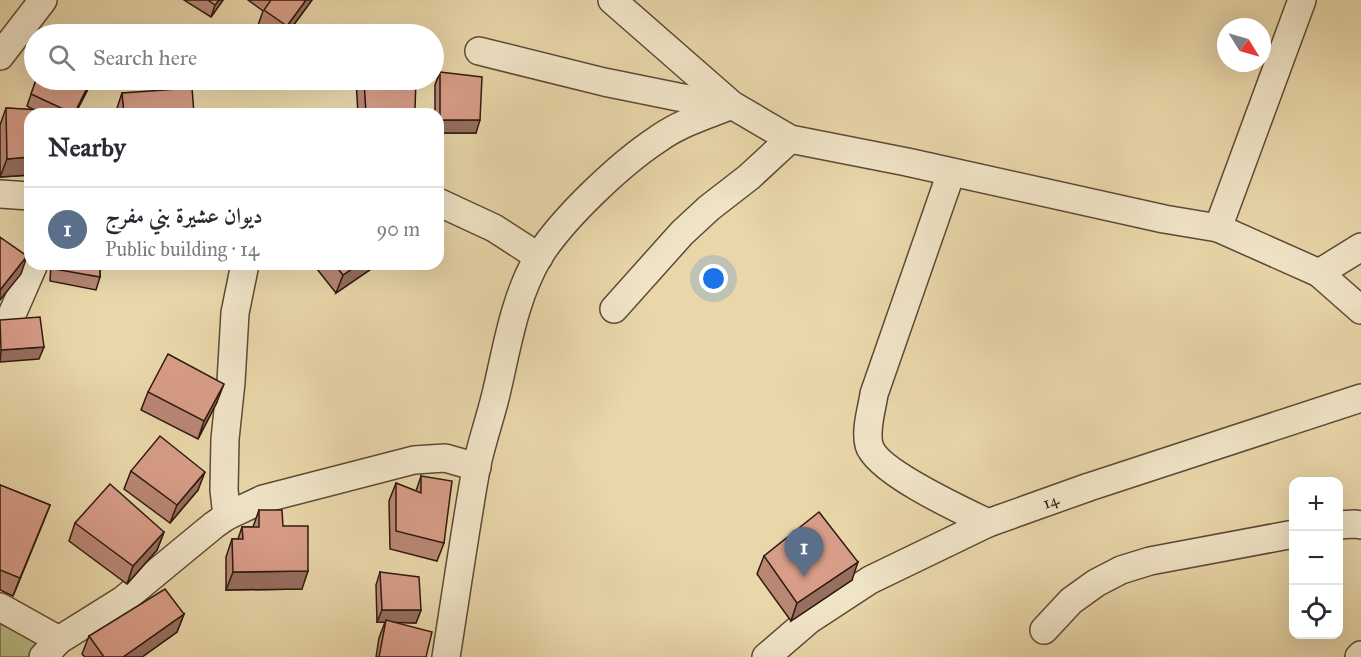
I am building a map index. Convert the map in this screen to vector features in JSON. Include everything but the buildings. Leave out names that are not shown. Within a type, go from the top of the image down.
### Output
[{"type":"street","points":[[25,24],[43,0]]},
{"type":"street","points":[[612,0],[725,99],[790,140],[907,162],[1164,219],[1218,228],[1319,273],[1361,310]]},
{"type":"street","points":[[1218,228],[1302,0]]},
{"type":"street","points":[[0,56],[24,25]]},
{"type":"street","points":[[478,51],[604,82],[678,97],[695,100],[725,99]]},
{"type":"street","points":[[446,657],[477,466],[522,290],[539,257],[559,228],[630,160],[658,138],[725,99]]},
{"type":"street","points":[[614,309],[682,233],[790,140]]},
{"type":"street","points":[[951,173],[874,394],[869,444],[874,454],[901,477],[988,523]]},
{"type":"street","points":[[0,194],[24,196]]},
{"type":"street","points":[[444,205],[494,228],[539,257]]},
{"type":"street","points":[[1319,273],[1361,248]]},
{"type":"street","points":[[6,328],[31,270]]},
{"type":"street","points":[[227,516],[224,490],[225,439],[235,313],[244,270]]},
{"type":"street","name":"14","points":[[766,657],[808,620],[870,580],[988,523],[1089,487],[1361,398]]},
{"type":"street","points":[[0,607],[51,648],[123,600],[227,516],[263,499],[414,460],[445,458],[477,466]]},
{"type":"street","points":[[1343,525],[1361,525]]},
{"type":"street","points":[[1044,630],[1071,601],[1096,583],[1121,570],[1150,561],[1289,535]]},
{"type":"green space","points":[[0,623],[40,641],[29,657],[0,657]]},
{"type":"place","name":"ديوان عشيرة بني مفرج","points":[[804,577]]}]
